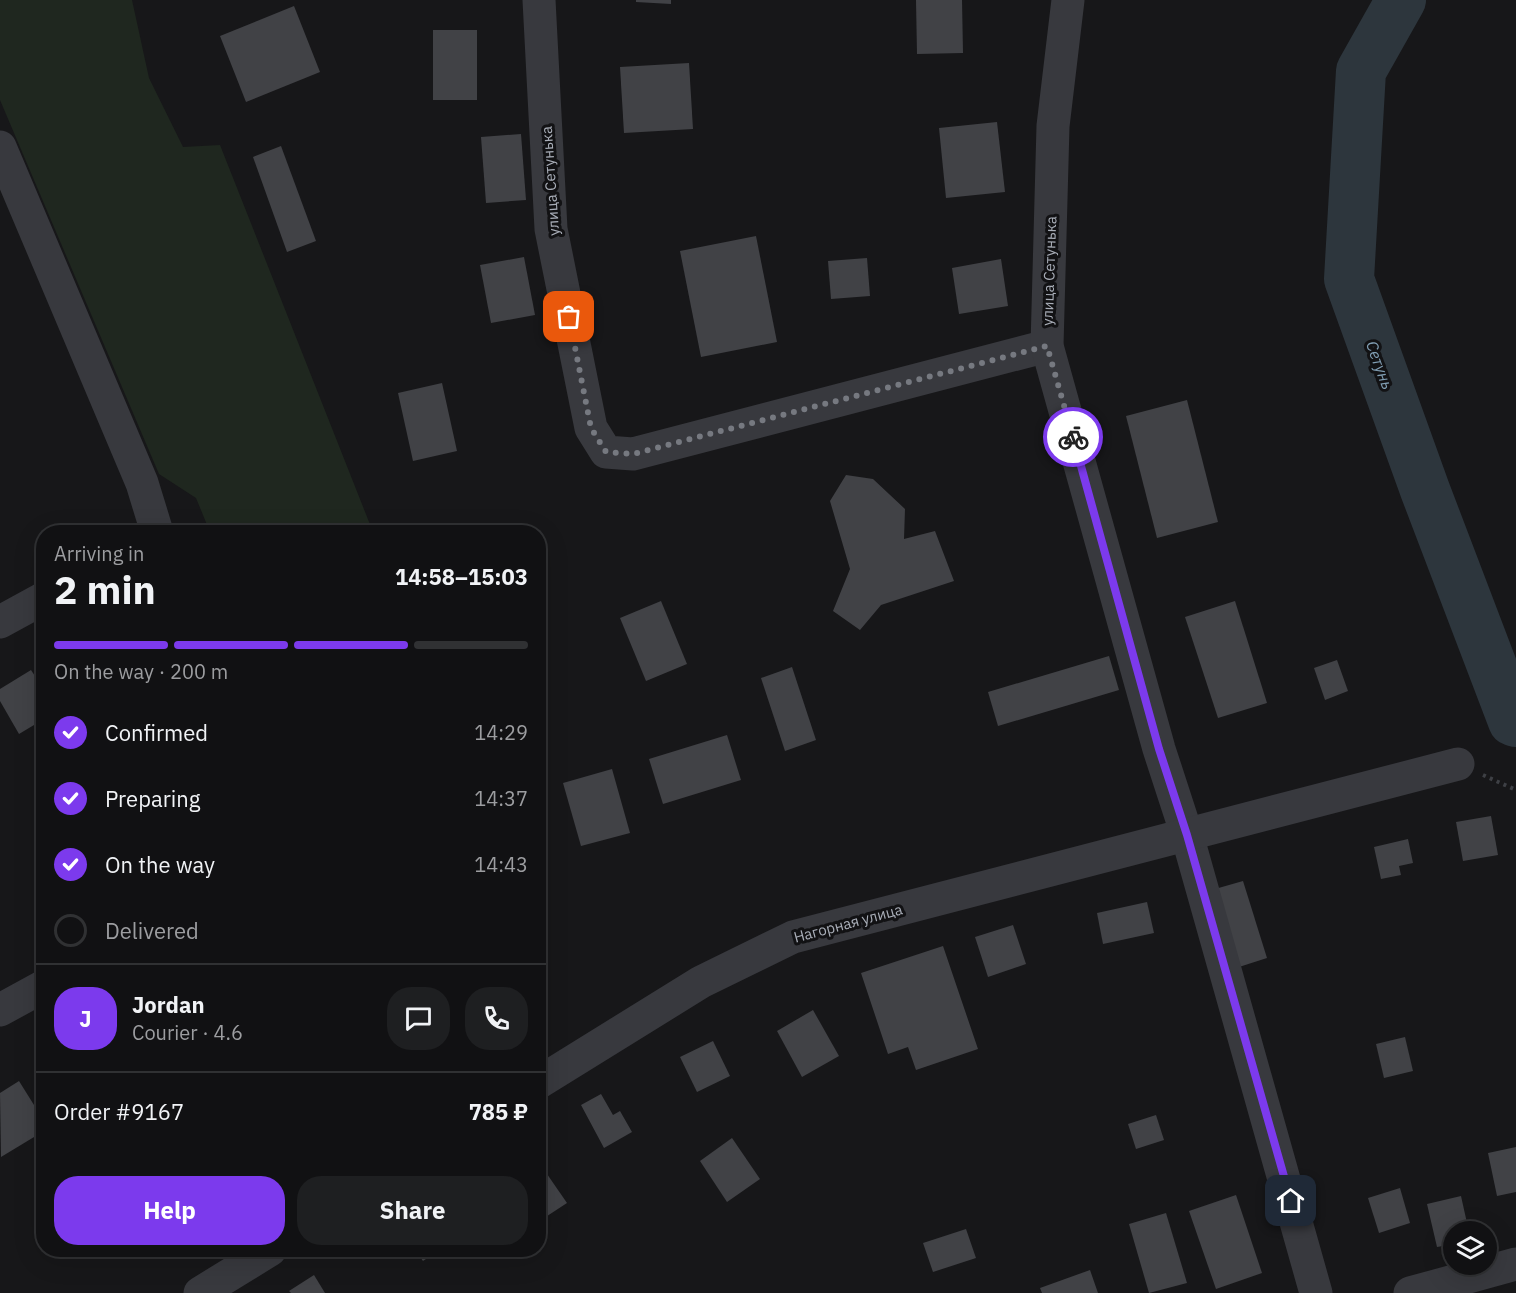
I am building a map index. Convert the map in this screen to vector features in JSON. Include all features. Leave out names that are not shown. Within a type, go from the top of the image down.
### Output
[{"type":"street","name":"улица Сетунька","points":[[539,0],[551,228],[591,428],[606,452],[633,454],[1047,346],[1053,126],[1068,0]]},
{"type":"street","points":[[0,147],[142,483],[155,525]]},
{"type":"street","points":[[1047,346],[1159,749],[1187,835],[1317,1293]]},
{"type":"street","points":[[0,622],[36,602]]},
{"type":"street","name":"Нагорная улица","points":[[546,1078],[701,982],[793,937],[1458,764]]},
{"type":"street","points":[[0,1010],[36,990]]},
{"type":"street","points":[[200,1293],[259,1257]]},
{"type":"street","points":[[1410,1293],[1516,1264]]},
{"type":"shaded area","points":[[0,0],[132,0],[149,78],[183,147],[220,145],[370,525],[207,525],[196,498],[159,474],[0,100]]},
{"type":"building","points":[[636,0],[671,0],[671,4],[636,2]]},
{"type":"building","points":[[916,0],[962,0],[963,53],[917,54]]},
{"type":"building","points":[[294,6],[320,72],[246,102],[220,36]]},
{"type":"building","points":[[433,30],[477,30],[477,100],[433,100]]},
{"type":"building","points":[[689,63],[693,129],[624,133],[620,67]]},
{"type":"building","points":[[997,122],[1005,192],[946,198],[939,128]]},
{"type":"building","points":[[521,134],[526,200],[486,203],[481,137]]},
{"type":"building","points":[[281,146],[316,241],[287,252],[253,157]]},
{"type":"building","points":[[756,236],[777,342],[701,357],[680,251]]},
{"type":"building","points":[[524,257],[535,315],[491,323],[480,265]]},
{"type":"building","points":[[867,258],[870,296],[831,299],[828,261]]},
{"type":"building","points":[[1001,259],[1008,306],[959,314],[952,268]]},
{"type":"building","points":[[442,383],[457,451],[413,461],[398,393]]},
{"type":"building","points":[[1187,400],[1218,522],[1157,538],[1126,416]]},
{"type":"building","points":[[846,475],[873,479],[905,509],[904,539],[935,531],[954,581],[881,605],[860,630],[833,611],[850,569],[830,501]]},
{"type":"building","points":[[661,601],[687,664],[646,681],[620,618]]},
{"type":"building","points":[[1235,601],[1267,703],[1218,718],[1185,617]]},
{"type":"building","points":[[1109,656],[1119,690],[998,726],[988,692]]},
{"type":"building","points":[[1337,660],[1348,691],[1325,700],[1314,668]]},
{"type":"building","points":[[792,667],[816,740],[785,751],[761,678]]},
{"type":"building","points":[[31,670],[36,678],[36,724],[19,734],[0,701],[0,689]]},
{"type":"building","points":[[727,735],[741,780],[663,804],[649,759]]},
{"type":"building","points":[[612,769],[630,833],[581,846],[563,783]]},
{"type":"building","points":[[1491,816],[1498,855],[1463,861],[1456,822]]},
{"type":"building","points":[[1408,839],[1413,863],[1399,866],[1401,875],[1381,879],[1374,847]]},
{"type":"building","points":[[1243,881],[1267,958],[1239,967],[1215,889]]},
{"type":"building","points":[[1147,902],[1154,933],[1103,944],[1097,913]]},
{"type":"building","points":[[1013,925],[1026,964],[988,977],[975,937]]},
{"type":"building","points":[[943,946],[978,1049],[916,1070],[908,1047],[888,1054],[861,973]]},
{"type":"building","points":[[813,1010],[839,1056],[802,1077],[777,1031]]},
{"type":"building","points":[[1405,1037],[1413,1071],[1384,1078],[1376,1044]]},
{"type":"building","points":[[713,1041],[730,1076],[697,1092],[680,1057]]},
{"type":"building","points":[[19,1081],[36,1108],[36,1136],[1,1157],[0,1093]]},
{"type":"building","points":[[601,1094],[613,1115],[620,1111],[632,1132],[604,1148],[581,1105]]},
{"type":"building","points":[[1156,1115],[1164,1140],[1136,1149],[1128,1124]]},
{"type":"building","points":[[732,1138],[760,1179],[727,1202],[700,1161]]},
{"type":"building","points":[[1516,1147],[1516,1192],[1497,1196],[1488,1153]]},
{"type":"building","points":[[546,1173],[567,1203],[546,1217]]},
{"type":"building","points":[[1400,1188],[1410,1223],[1379,1233],[1368,1198]]},
{"type":"building","points":[[1236,1195],[1262,1273],[1216,1289],[1189,1211]]},
{"type":"building","points":[[1461,1196],[1467,1221],[1443,1221],[1443,1246],[1437,1247],[1427,1204]]},
{"type":"building","points":[[1166,1213],[1187,1283],[1149,1293],[1129,1224]]},
{"type":"building","points":[[966,1229],[976,1258],[933,1272],[923,1243]]},
{"type":"building","points":[[1090,1270],[1098,1293],[1042,1293],[1040,1288]]},
{"type":"building","points":[[314,1275],[325,1293],[291,1293],[289,1291]]},
{"type":"waterway","name":"Сетунь","points":[[1401,0],[1361,71],[1349,279],[1425,490],[1513,721],[1516,722]]},
{"type":"way so far","points":[[569,317],[591,428],[606,452],[633,454],[1047,346],[1073,437]]},
{"type":"route","points":[[1073,437],[1159,749],[1187,835],[1291,1201]]}]
